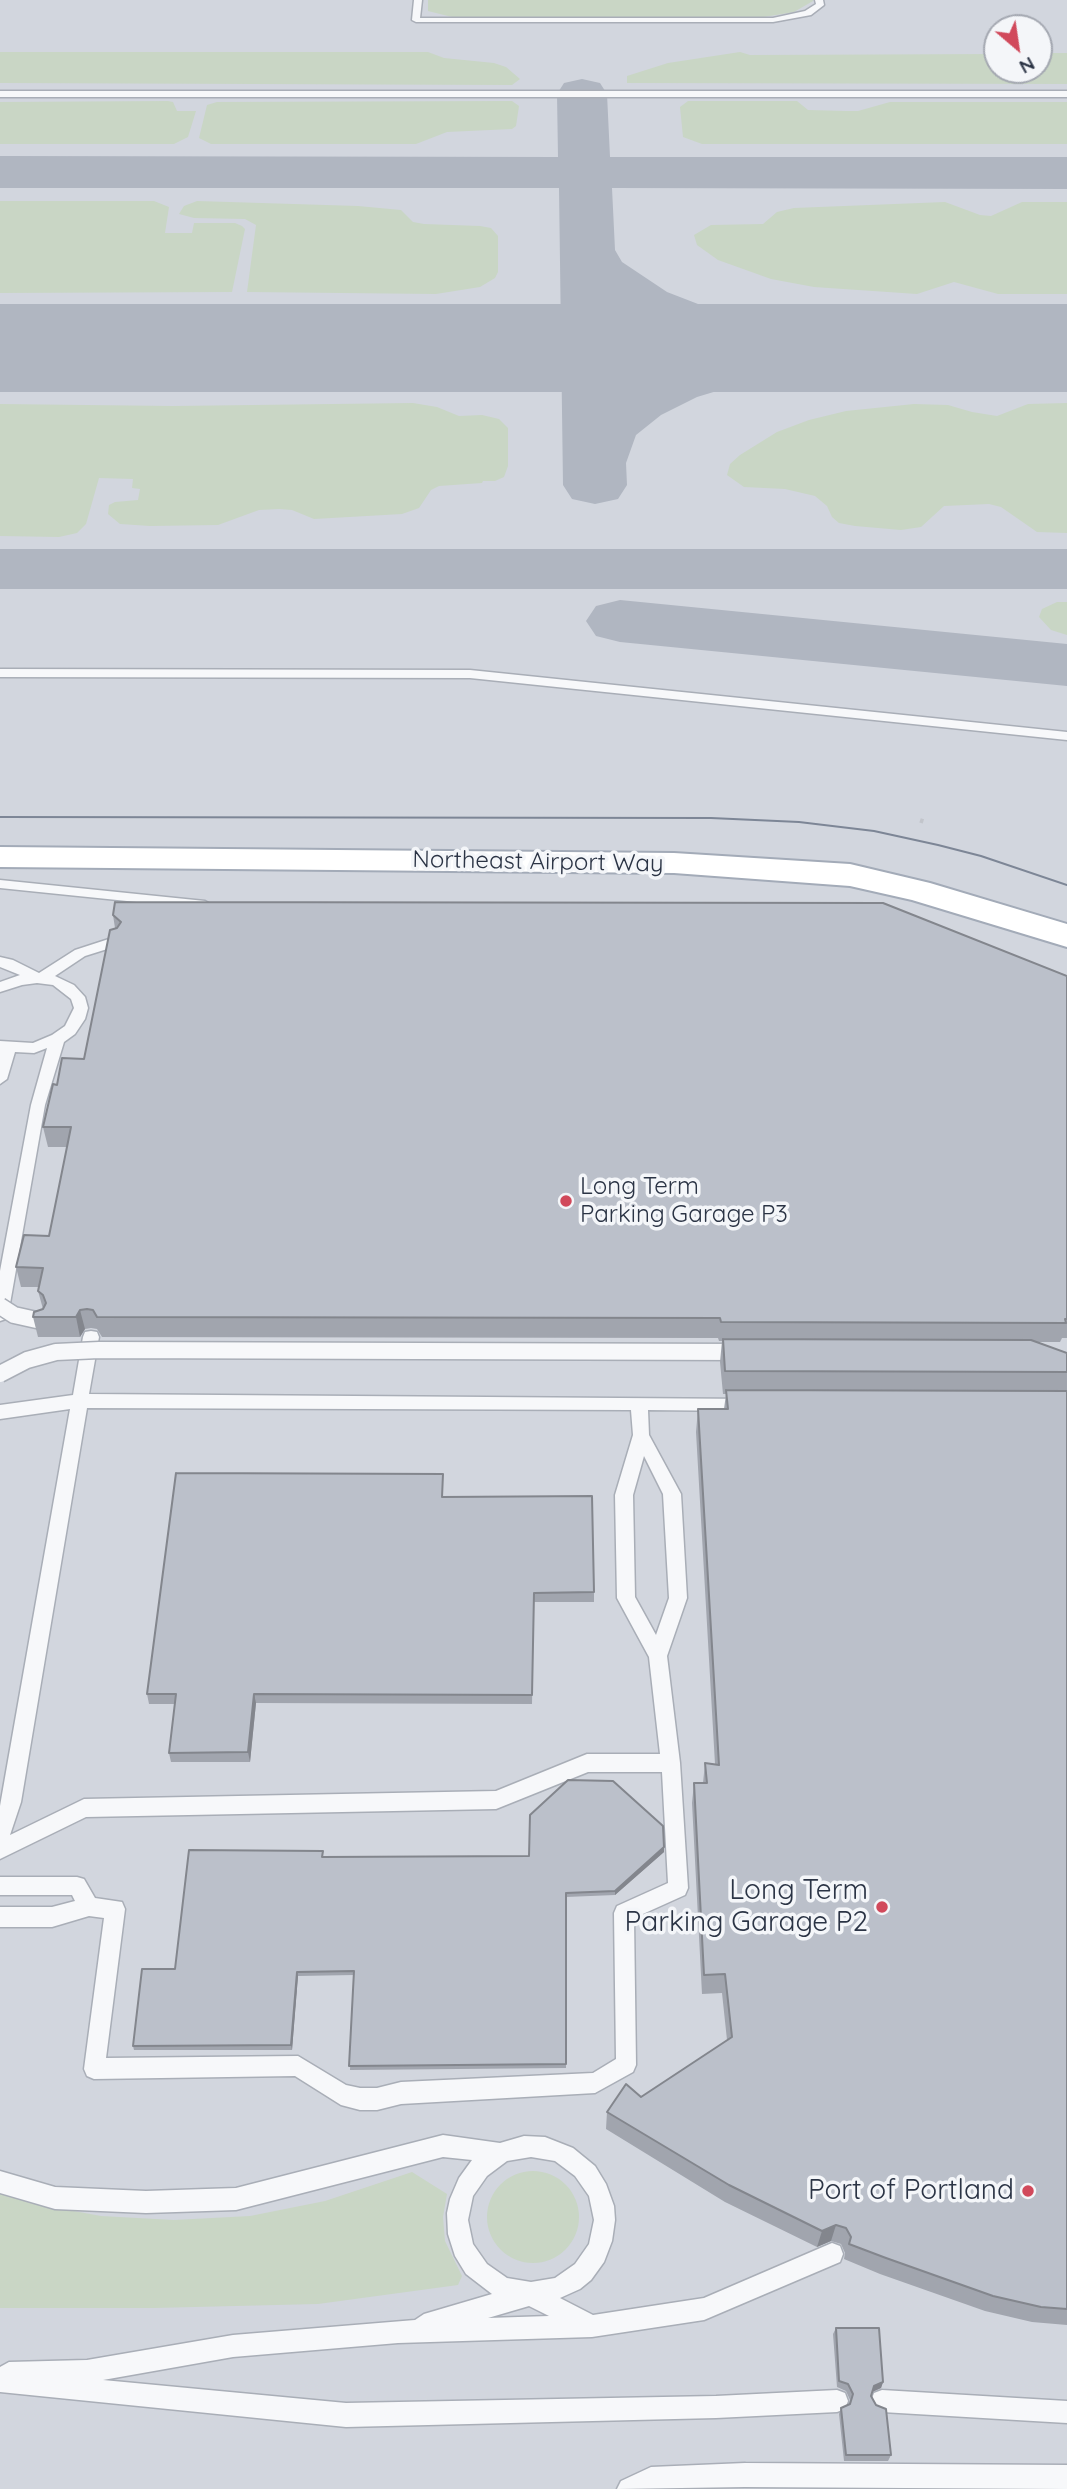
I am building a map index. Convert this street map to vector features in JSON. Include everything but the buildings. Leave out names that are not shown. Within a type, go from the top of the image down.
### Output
[{"type":"main road","name":"Northeast Airport Way","points":[[0,856],[674,863],[772,869],[850,875],[918,891],[1067,936]]},
{"type":"lane","points":[[418,0],[416,20],[773,20],[808,13],[820,5],[819,0]]},
{"type":"lane","points":[[0,94],[1067,94]]},
{"type":"lane","points":[[0,673],[470,674],[1067,736]]},
{"type":"lane","points":[[0,884],[224,907]]},
{"type":"lane","points":[[39,978],[80,953],[115,942]]},
{"type":"lane","points":[[0,962],[8,963],[39,978]]},
{"type":"lane","points":[[0,987],[20,979],[57,981],[78,997],[80,1008],[78,1019],[70,1030],[57,1040],[34,1048],[4,1047],[2,1072]]},
{"type":"lane","points":[[0,1315],[38,1105],[57,1040]]},
{"type":"lane","points":[[0,1272],[11,1257]]},
{"type":"lane","points":[[0,1306],[14,1315],[41,1321]]},
{"type":"lane","points":[[0,1835],[11,1802],[91,1336]]},
{"type":"lane","points":[[0,1374],[27,1360],[56,1352],[99,1350],[763,1352]]},
{"type":"lane","points":[[0,1412],[79,1401],[764,1404]]},
{"type":"lane","points":[[0,1917],[52,1917],[89,1908],[115,1909],[94,2069],[298,2066],[341,2094],[360,2099],[377,2099],[401,2093],[596,2083],[626,2065],[624,1913],[678,1888],[671,1763],[658,1656],[626,1598],[624,1495],[641,1435],[639,1404]]},
{"type":"lane","points":[[641,1435],[672,1494],[678,1598],[658,1656]]},
{"type":"lane","points":[[0,1850],[85,1808],[496,1800],[587,1763],[671,1763]]},
{"type":"lane","points":[[0,1886],[77,1886],[89,1908]]},
{"type":"lane","points":[[398,2332],[530,2295],[553,2291],[574,2281],[590,2264],[602,2231],[600,2196],[589,2175],[573,2159],[554,2148],[532,2144],[499,2153],[474,2174],[463,2194],[458,2218],[461,2241],[471,2263],[487,2280],[507,2291],[530,2295],[592,2326]]},
{"type":"lane","points":[[0,2182],[55,2198],[146,2202],[236,2199],[443,2146],[499,2153]]},
{"type":"lane","points":[[0,2373],[88,2371],[233,2346],[398,2332],[592,2326],[704,2309],[832,2254]]},
{"type":"lane","points":[[0,2381],[346,2415],[716,2407],[837,2401]]},
{"type":"lane","points":[[881,2401],[1067,2412]]},
{"type":"lane","points":[[629,2489],[651,2479],[745,2475],[1067,2477]]},
{"type":"path","points":[[921,823],[923,817]]},
{"type":"shaded area","points":[[0,0],[1067,0],[1067,2489],[0,2489]]},
{"type":"green space","points":[[428,0],[813,1],[794,12],[758,18],[656,19],[452,17],[428,11]]},
{"type":"green space","points":[[0,52],[428,52],[444,58],[494,63],[506,67],[520,79],[512,85],[0,83]]},
{"type":"green space","points":[[740,52],[750,55],[983,54],[983,84],[627,83],[627,76],[668,63]]},
{"type":"green space","points":[[1053,53],[1067,53],[1067,84],[1053,84]]},
{"type":"green space","points":[[512,101],[519,106],[516,126],[512,129],[447,132],[416,144],[211,144],[199,138],[207,105],[217,102]]},
{"type":"green space","points":[[688,101],[797,101],[808,110],[846,111],[858,111],[890,102],[1067,102],[1067,144],[702,144],[683,137],[680,107]]},
{"type":"green space","points":[[0,102],[173,102],[177,111],[196,111],[188,137],[174,144],[0,144]]},
{"type":"green space","points":[[0,201],[154,201],[169,207],[165,233],[192,233],[194,223],[235,223],[245,229],[232,292],[0,293]]},
{"type":"green space","points":[[197,201],[358,206],[401,210],[413,222],[424,224],[491,228],[498,236],[498,272],[495,278],[480,287],[436,294],[247,292],[256,225],[245,219],[194,218],[179,214],[184,206]]},
{"type":"green space","points":[[945,202],[980,215],[991,216],[1022,202],[1067,202],[1067,294],[998,294],[954,282],[917,294],[814,287],[771,279],[718,260],[697,245],[694,235],[711,225],[763,224],[777,212],[794,208]]},
{"type":"green space","points":[[413,403],[437,407],[459,416],[482,415],[499,419],[508,428],[508,466],[504,477],[482,483],[439,486],[431,490],[419,508],[402,514],[314,519],[292,510],[279,509],[259,510],[218,525],[150,526],[120,524],[108,514],[109,505],[115,502],[138,500],[140,489],[132,488],[133,479],[99,478],[86,524],[77,533],[59,537],[0,536],[0,404],[173,406]]},
{"type":"green space","points":[[1067,403],[1067,533],[1037,532],[1001,507],[989,504],[944,506],[921,527],[901,530],[855,526],[839,523],[832,517],[827,506],[815,496],[785,489],[744,487],[727,475],[730,464],[740,455],[777,432],[809,420],[846,411],[914,404],[948,405],[997,416],[1028,404]]},
{"type":"green space","points":[[1057,602],[1067,602],[1067,635],[1051,630],[1039,617],[1042,609]]},
{"type":"green space","points":[[533,2171],[550,2175],[565,2185],[575,2200],[579,2217],[575,2234],[565,2249],[550,2259],[533,2263],[516,2259],[501,2249],[491,2234],[487,2217],[491,2200],[501,2185],[516,2175]]},
{"type":"green space","points":[[412,2172],[447,2194],[443,2217],[445,2241],[462,2276],[458,2285],[318,2304],[0,2308],[0,2193],[30,2203],[101,2216],[174,2220],[250,2216],[325,2201]]},
{"type":"taxiway","points":[[582,94],[585,173]]},
{"type":"taxiway","points":[[0,172],[585,173]]},
{"type":"taxiway","points":[[585,173],[1067,173]]},
{"type":"taxiway","points":[[585,173],[595,485]]},
{"type":"taxiway","points":[[588,251],[599,272],[621,289],[647,304],[681,318],[736,330],[898,348],[795,357],[732,367],[676,384],[639,402],[612,424],[600,443],[595,462]]},
{"type":"taxiway","points":[[0,569],[1067,569]]},
{"type":"taxiway","points":[[620,621],[1067,665]]},
{"type":"runway","points":[[0,348],[1067,348]]},
{"type":"tram line","points":[[0,817],[711,818],[799,822],[874,831],[938,845],[981,856],[1067,885]]},
{"type":"place","name":"Long Term Parking Garage P3","points":[[566,1201]]},
{"type":"place","name":"Long Term Parking Garage P2","points":[[882,1907]]},
{"type":"place","name":"Port of Portland","points":[[1028,2191]]}]
